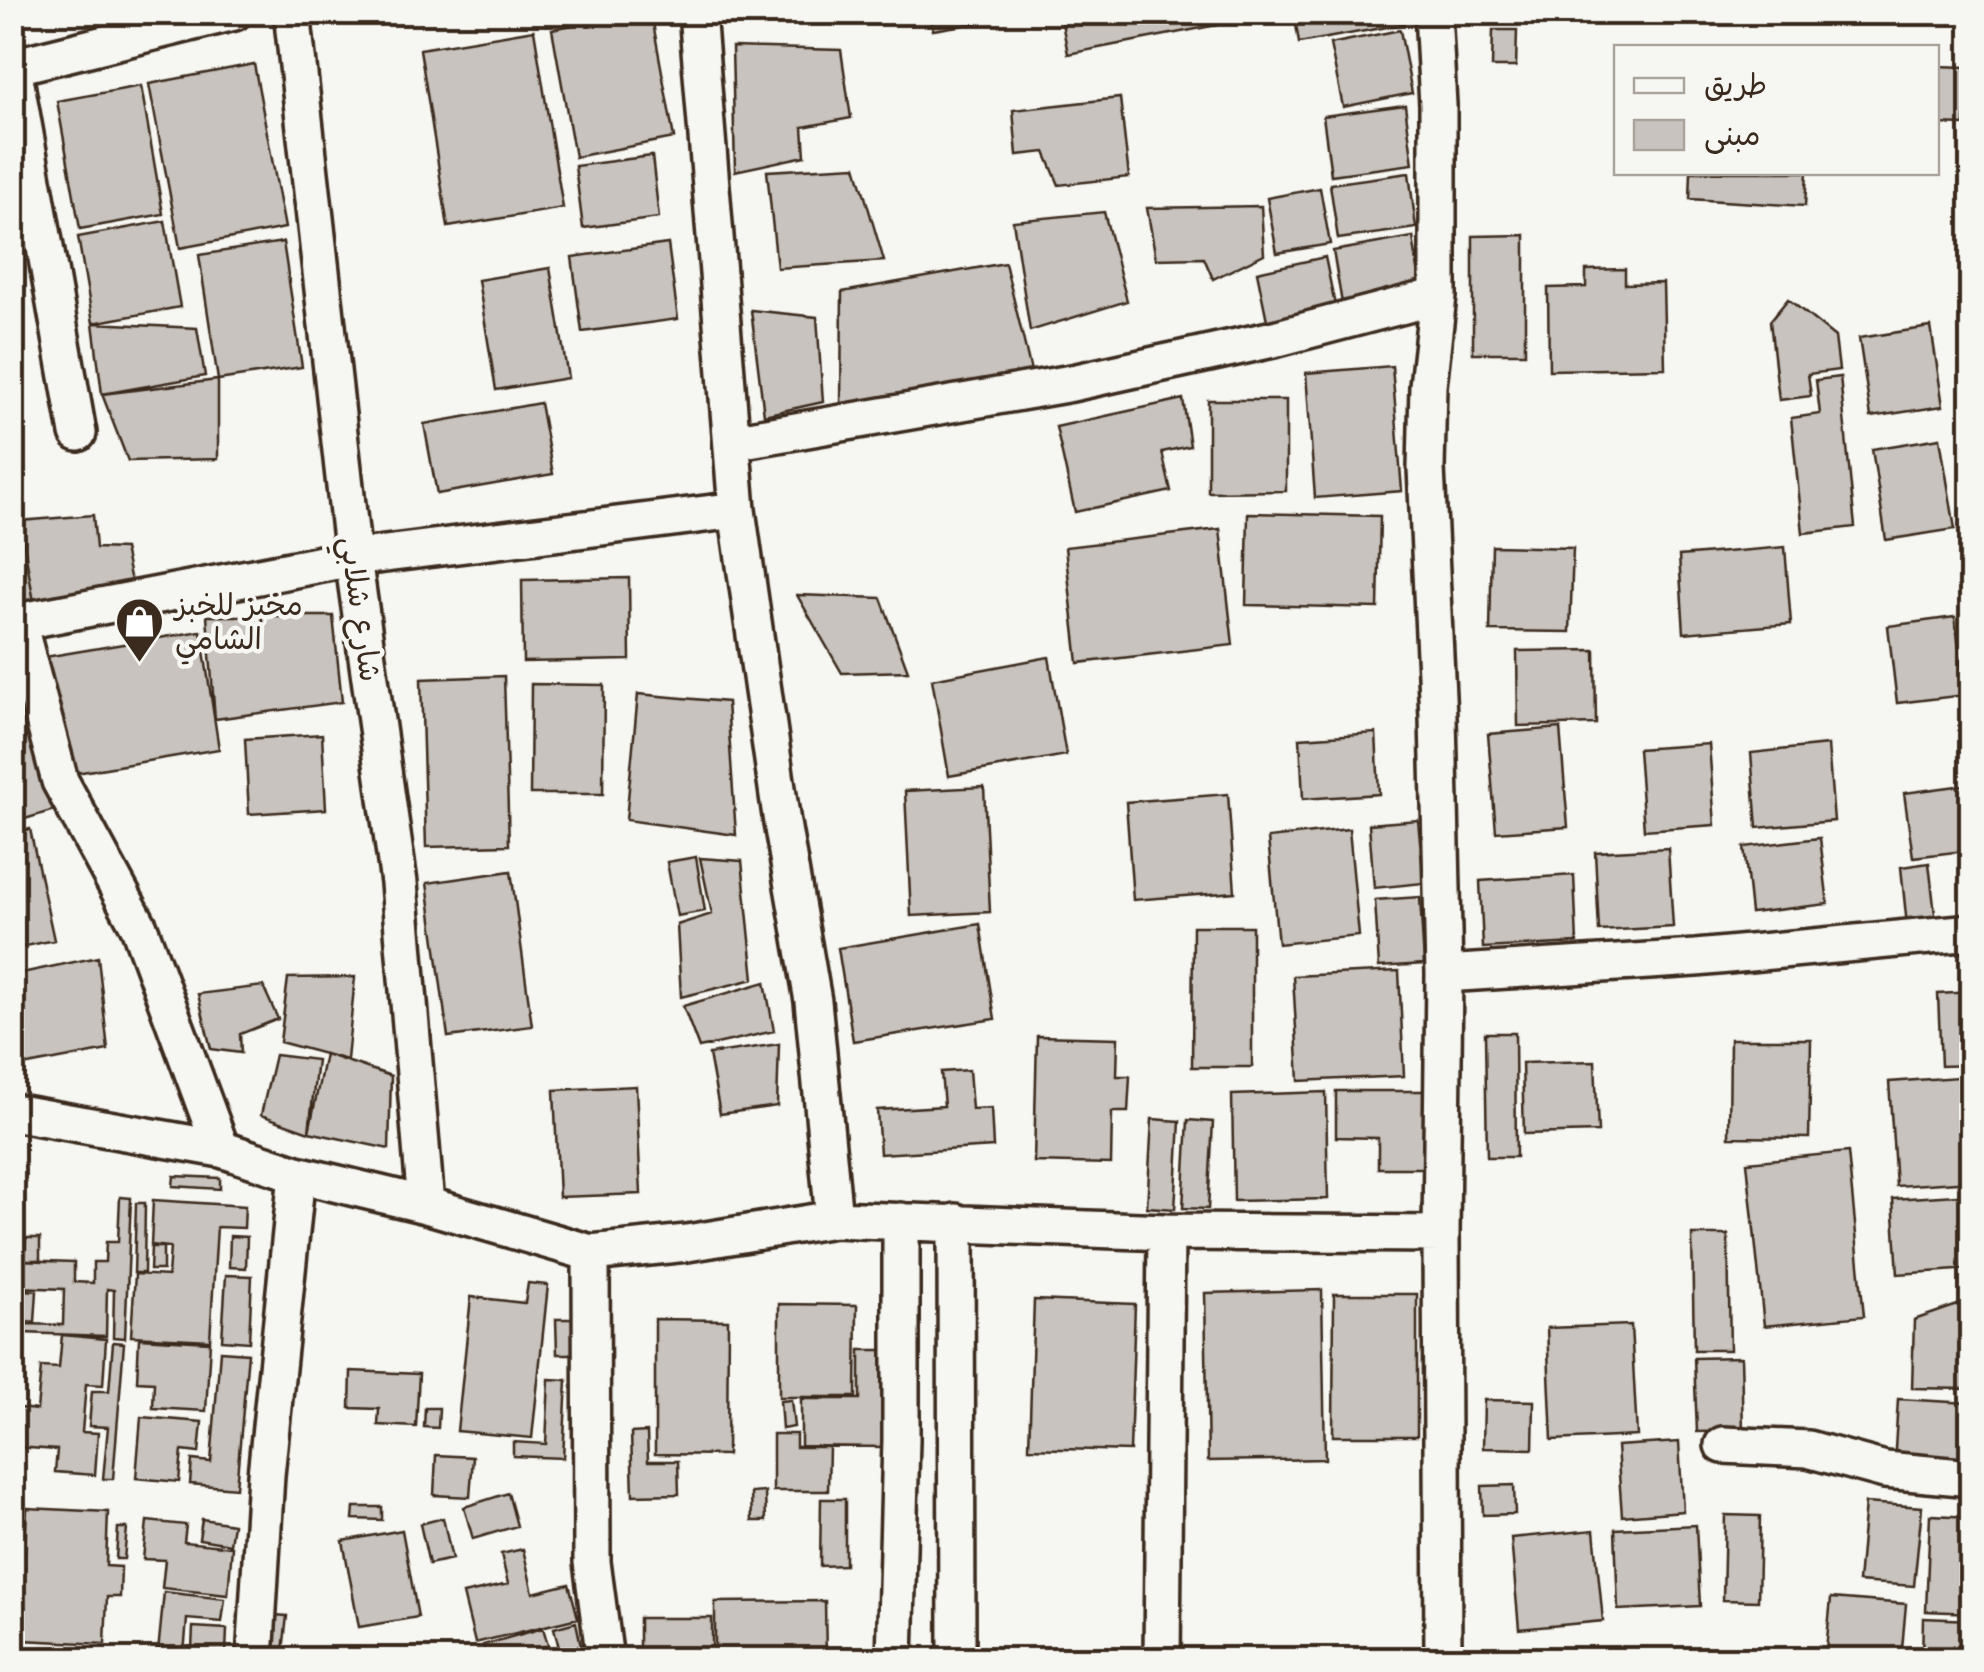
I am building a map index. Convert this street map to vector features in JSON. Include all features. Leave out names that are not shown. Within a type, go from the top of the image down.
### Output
[{"type":"street","points":[[78,433],[13,66],[234,12]]},
{"type":"street","name":"شارع شلابي","points":[[292,12],[353,558],[399,884],[426,1205]]},
{"type":"street","points":[[697,12],[737,510],[782,823],[813,1002],[834,1218]]},
{"type":"street","points":[[1433,12],[1438,104],[1438,296],[1428,386],[1426,468],[1438,717],[1444,974],[1443,1660]]},
{"type":"street","points":[[732,442],[1072,383],[1278,338],[1438,296]]},
{"type":"street","points":[[221,1149],[139,927],[60,781],[15,623],[353,558],[737,510]]},
{"type":"street","points":[[1444,974],[1696,958],[1972,932]]},
{"type":"street","points":[[12,1112],[221,1149],[297,1174],[426,1205],[591,1253],[687,1244],[834,1218],[1166,1232],[1441,1234]]},
{"type":"street","points":[[255,1660],[266,1475],[297,1174]]},
{"type":"street","points":[[894,1660],[901,1440],[901,1221]]},
{"type":"street","points":[[956,1222],[957,1660]]},
{"type":"street","points":[[1162,1660],[1166,1232]]},
{"type":"street","points":[[591,1253],[592,1562],[605,1660]]},
{"type":"street","points":[[1722,1445],[1808,1449],[1885,1470],[1972,1478]]},
{"type":"building","points":[[651,12],[674,138],[575,157],[552,29]]},
{"type":"building","points":[[930,12],[976,12],[977,23],[933,30]]},
{"type":"building","points":[[1060,12],[1215,12],[1217,25],[1068,54]]},
{"type":"building","points":[[1294,12],[1402,12],[1404,24],[1299,43]]},
{"type":"building","points":[[534,30],[563,208],[448,227],[420,49]]},
{"type":"building","points":[[1400,30],[1412,93],[1343,107],[1330,44]]},
{"type":"building","points":[[1493,30],[1517,30],[1516,67],[1492,67]]},
{"type":"building","points":[[732,47],[841,50],[851,118],[803,127],[805,156],[735,171]]},
{"type":"building","points":[[254,64],[285,228],[180,248],[149,84]]},
{"type":"building","points":[[1939,66],[1967,67],[1965,125],[1939,124]]},
{"type":"building","points":[[141,86],[163,214],[80,229],[57,101]]},
{"type":"building","points":[[1120,98],[1129,177],[1059,185],[1045,152],[1017,155],[1013,110]]},
{"type":"building","points":[[1405,105],[1413,164],[1331,175],[1323,116]]},
{"type":"building","points":[[652,156],[659,218],[583,228],[575,166]]},
{"type":"building","points":[[856,166],[884,261],[777,268],[767,171]]},
{"type":"building","points":[[1409,173],[1416,228],[1338,239],[1330,184]]},
{"type":"building","points":[[1691,175],[1807,175],[1805,206],[1690,199]]},
{"type":"building","points":[[1320,188],[1330,244],[1277,253],[1267,198]]},
{"type":"building","points":[[1261,206],[1264,254],[1213,279],[1204,258],[1156,259],[1147,208]]},
{"type":"building","points":[[1104,212],[1127,301],[1030,331],[1013,221]]},
{"type":"building","points":[[165,221],[180,307],[93,323],[78,237]]},
{"type":"building","points":[[1525,235],[1525,353],[1473,353],[1473,236]]},
{"type":"building","points":[[1413,237],[1422,296],[1343,309],[1333,251]]},
{"type":"building","points":[[283,242],[302,367],[218,380],[199,255]]},
{"type":"building","points":[[668,244],[678,319],[582,332],[572,257]]},
{"type":"building","points":[[1325,257],[1337,315],[1269,330],[1257,272]]},
{"type":"building","points":[[1005,263],[1031,371],[841,409],[842,292]]},
{"type":"building","points":[[550,268],[568,378],[496,390],[478,280]]},
{"type":"building","points":[[1625,269],[1625,284],[1663,283],[1665,368],[1549,370],[1548,288],[1586,287],[1586,270]]},
{"type":"building","points":[[1788,299],[1835,337],[1839,370],[1808,374],[1811,396],[1779,400],[1770,321]]},
{"type":"building","points":[[751,310],[817,317],[823,402],[764,415]]},
{"type":"building","points":[[93,323],[197,328],[205,376],[102,394]]},
{"type":"building","points":[[1931,327],[1943,406],[1871,417],[1859,338]]},
{"type":"building","points":[[1392,366],[1402,491],[1315,498],[1306,373]]},
{"type":"building","points":[[1840,377],[1855,527],[1803,533],[1791,418],[1820,414],[1816,380]]},
{"type":"building","points":[[218,380],[218,459],[128,461],[102,394]]},
{"type":"building","points":[[1183,399],[1190,446],[1162,452],[1171,491],[1075,512],[1056,427]]},
{"type":"building","points":[[1208,400],[1286,400],[1286,491],[1208,492]]},
{"type":"building","points":[[540,403],[553,474],[437,494],[424,424]]},
{"type":"building","points":[[1940,438],[1955,529],[1886,540],[1872,449]]},
{"type":"building","points":[[1972,443],[1972,535],[1966,535],[1965,444]]},
{"type":"building","points":[[1248,513],[1380,516],[1378,608],[1246,605]]},
{"type":"building","points":[[93,515],[96,548],[124,549],[132,586],[35,608],[20,521]]},
{"type":"building","points":[[12,521],[20,521],[35,608],[12,612]]},
{"type":"building","points":[[1220,529],[1233,645],[1078,663],[1065,547]]},
{"type":"building","points":[[1492,546],[1573,548],[1570,632],[1490,631]]},
{"type":"building","points":[[1785,547],[1791,624],[1684,633],[1679,556]]},
{"type":"building","points":[[629,578],[630,660],[523,662],[522,580]]},
{"type":"building","points":[[797,595],[881,598],[908,671],[842,673]]},
{"type":"building","points":[[207,616],[333,616],[342,702],[215,719]]},
{"type":"building","points":[[1955,617],[1965,695],[1897,703],[1888,626]]},
{"type":"building","points":[[201,631],[219,749],[64,775],[45,657]]},
{"type":"building","points":[[1595,650],[1596,724],[1518,726],[1517,651]]},
{"type":"building","points":[[1049,657],[1066,755],[949,776],[932,679]]},
{"type":"building","points":[[27,671],[29,723],[12,725],[12,672]]},
{"type":"building","points":[[504,676],[509,845],[426,847],[421,679]]},
{"type":"building","points":[[531,684],[604,685],[603,794],[530,794]]},
{"type":"building","points":[[638,694],[727,702],[736,835],[626,820]]},
{"type":"building","points":[[1560,728],[1568,827],[1496,832],[1488,734]]},
{"type":"building","points":[[1376,733],[1379,794],[1303,799],[1300,738]]},
{"type":"building","points":[[322,734],[326,809],[249,814],[245,739]]},
{"type":"building","points":[[34,736],[64,807],[12,823],[12,739]]},
{"type":"building","points":[[1709,744],[1715,825],[1644,830],[1638,749]]},
{"type":"building","points":[[1828,745],[1834,821],[1757,828],[1751,753]]},
{"type":"building","points":[[1972,784],[1972,850],[1913,857],[1904,793]]},
{"type":"building","points":[[984,787],[990,912],[911,916],[905,791]]},
{"type":"building","points":[[1228,794],[1235,892],[1133,900],[1126,802]]},
{"type":"building","points":[[1418,820],[1424,883],[1374,888],[1369,824]]},
{"type":"building","points":[[30,829],[54,940],[12,949],[12,833]]},
{"type":"building","points":[[1349,829],[1359,936],[1278,944],[1268,838]]},
{"type":"building","points":[[1820,838],[1828,904],[1751,913],[1744,847]]},
{"type":"building","points":[[1668,848],[1673,927],[1599,931],[1595,852]]},
{"type":"building","points":[[696,857],[705,911],[677,916],[667,862]]},
{"type":"building","points":[[700,858],[742,861],[754,979],[681,997],[677,925],[712,914]]},
{"type":"building","points":[[1929,863],[1936,923],[1907,926],[1901,867]]},
{"type":"building","points":[[511,871],[532,1026],[448,1037],[427,883]]},
{"type":"building","points":[[1574,875],[1577,943],[1483,948],[1480,881]]},
{"type":"building","points":[[1420,897],[1424,964],[1379,967],[1375,900]]},
{"type":"building","points":[[980,924],[995,1019],[853,1041],[838,948]]},
{"type":"building","points":[[1193,926],[1252,926],[1252,1067],[1192,1067]]},
{"type":"building","points":[[98,957],[108,1050],[12,1068],[12,975]]},
{"type":"building","points":[[1399,971],[1404,1076],[1299,1081],[1293,976]]},
{"type":"building","points":[[355,977],[347,1060],[280,1042],[288,978]]},
{"type":"building","points":[[765,982],[774,1031],[699,1048],[683,1006]]},
{"type":"building","points":[[263,986],[278,1019],[240,1034],[241,1053],[211,1049],[198,994]]},
{"type":"building","points":[[1972,992],[1972,1065],[1941,1066],[1938,994]]},
{"type":"building","points":[[1485,1033],[1515,1033],[1516,1157],[1487,1157]]},
{"type":"building","points":[[1037,1036],[1118,1038],[1117,1076],[1130,1076],[1128,1112],[1112,1112],[1111,1164],[1034,1162]]},
{"type":"building","points":[[1730,1039],[1811,1039],[1809,1138],[1729,1137]]},
{"type":"building","points":[[779,1044],[777,1106],[720,1114],[709,1054]]},
{"type":"building","points":[[325,1054],[391,1076],[389,1149],[309,1132]]},
{"type":"building","points":[[275,1055],[317,1060],[309,1132],[261,1115]]},
{"type":"building","points":[[1595,1061],[1598,1132],[1524,1134],[1522,1063]]},
{"type":"building","points":[[969,1070],[972,1109],[991,1108],[993,1147],[880,1154],[877,1110],[944,1106],[941,1072]]},
{"type":"building","points":[[1972,1076],[1972,1181],[1896,1186],[1889,1082]]},
{"type":"building","points":[[636,1086],[641,1194],[559,1197],[554,1090]]},
{"type":"building","points":[[1336,1091],[1429,1091],[1429,1168],[1378,1168],[1378,1138],[1336,1137]]},
{"type":"building","points":[[1326,1092],[1328,1199],[1234,1201],[1232,1095]]},
{"type":"building","points":[[1152,1119],[1180,1121],[1175,1209],[1147,1207]]},
{"type":"building","points":[[1188,1120],[1213,1122],[1208,1209],[1183,1208]]},
{"type":"building","points":[[1848,1152],[1864,1316],[1764,1326],[1747,1162]]},
{"type":"building","points":[[174,1176],[220,1178],[220,1189],[173,1186]]},
{"type":"building","points":[[1972,1194],[1972,1269],[1898,1274],[1893,1199]]},
{"type":"building","points":[[120,1197],[131,1198],[125,1338],[113,1337],[114,1290],[107,1289],[106,1336],[23,1333],[23,1324],[63,1325],[64,1289],[16,1287],[17,1260],[74,1262],[74,1282],[93,1283],[93,1262],[105,1262],[106,1242],[118,1242]]},
{"type":"building","points":[[153,1200],[245,1206],[244,1228],[217,1227],[210,1340],[131,1336],[135,1274],[168,1276],[170,1247],[151,1245]]},
{"type":"building","points":[[136,1203],[145,1203],[144,1273],[134,1273]]},
{"type":"building","points":[[1692,1235],[1728,1235],[1730,1350],[1694,1350]]},
{"type":"building","points":[[230,1236],[247,1237],[246,1268],[229,1267]]},
{"type":"building","points":[[26,1238],[40,1238],[40,1260],[25,1260]]},
{"type":"building","points":[[151,1247],[163,1247],[163,1270],[150,1270]]},
{"type":"building","points":[[226,1275],[252,1276],[249,1342],[222,1340]]},
{"type":"building","points":[[528,1283],[548,1285],[532,1438],[457,1431],[471,1297],[525,1303]]},
{"type":"building","points":[[26,1290],[37,1291],[35,1322],[25,1321]]},
{"type":"building","points":[[1322,1290],[1325,1459],[1208,1461],[1205,1293]]},
{"type":"building","points":[[1334,1294],[1417,1294],[1417,1436],[1333,1436]]},
{"type":"building","points":[[1034,1300],[1135,1304],[1130,1451],[1029,1448]]},
{"type":"building","points":[[1969,1301],[1967,1389],[1912,1388],[1914,1320]]},
{"type":"building","points":[[779,1304],[857,1305],[856,1397],[779,1397]]},
{"type":"building","points":[[556,1319],[572,1319],[573,1354],[557,1354]]},
{"type":"building","points":[[655,1319],[728,1320],[727,1455],[655,1454]]},
{"type":"building","points":[[1631,1325],[1637,1436],[1552,1440],[1547,1328]]},
{"type":"building","points":[[62,1335],[106,1339],[103,1385],[86,1384],[82,1432],[98,1433],[95,1475],[55,1472],[57,1450],[16,1447],[19,1408],[37,1410],[41,1367],[59,1368]]},
{"type":"building","points":[[139,1338],[210,1342],[206,1411],[153,1408],[154,1382],[137,1381]]},
{"type":"building","points":[[113,1342],[124,1343],[113,1479],[103,1479],[108,1427],[89,1426],[92,1391],[109,1391]]},
{"type":"building","points":[[860,1350],[887,1350],[887,1447],[801,1446],[801,1399],[860,1399]]},
{"type":"building","points":[[220,1351],[248,1353],[236,1488],[190,1484],[192,1460],[211,1462]]},
{"type":"building","points":[[1741,1357],[1743,1431],[1697,1432],[1694,1358]]},
{"type":"building","points":[[351,1371],[419,1374],[416,1427],[378,1425],[379,1409],[350,1408]]},
{"type":"building","points":[[549,1379],[567,1380],[563,1458],[513,1456],[513,1442],[546,1444]]},
{"type":"building","points":[[1898,1399],[1969,1403],[1965,1470],[1894,1466]]},
{"type":"building","points":[[791,1400],[794,1427],[782,1429],[780,1401]]},
{"type":"building","points":[[1484,1400],[1534,1401],[1533,1449],[1483,1448]]},
{"type":"building","points":[[425,1408],[439,1408],[438,1428],[424,1427]]},
{"type":"building","points":[[141,1417],[202,1422],[199,1453],[182,1451],[179,1482],[136,1478]]},
{"type":"building","points":[[647,1432],[648,1461],[678,1461],[679,1494],[633,1495],[631,1433]]},
{"type":"building","points":[[773,1434],[796,1434],[796,1447],[829,1447],[828,1491],[773,1491]]},
{"type":"building","points":[[1679,1442],[1683,1511],[1622,1516],[1617,1446]]},
{"type":"building","points":[[436,1455],[473,1457],[470,1497],[434,1495]]},
{"type":"building","points":[[1514,1485],[1515,1514],[1483,1515],[1482,1486]]},
{"type":"building","points":[[765,1492],[766,1521],[752,1521],[751,1493]]},
{"type":"building","points":[[508,1493],[517,1526],[473,1539],[464,1507]]},
{"type":"building","points":[[821,1499],[845,1499],[845,1565],[820,1566]]},
{"type":"building","points":[[1865,1503],[1922,1507],[1914,1586],[1858,1582]]},
{"type":"building","points":[[354,1507],[382,1507],[382,1520],[353,1519]]},
{"type":"building","points":[[27,1508],[108,1512],[106,1566],[121,1567],[120,1597],[107,1597],[105,1644],[21,1640]]},
{"type":"building","points":[[1725,1515],[1760,1516],[1758,1601],[1723,1600]]},
{"type":"building","points":[[1930,1515],[1972,1517],[1972,1613],[1926,1611]]},
{"type":"building","points":[[443,1518],[452,1559],[429,1564],[420,1524]]},
{"type":"building","points":[[202,1519],[233,1524],[230,1544],[199,1539]]},
{"type":"building","points":[[147,1521],[186,1525],[184,1542],[232,1547],[228,1595],[162,1588],[165,1560],[143,1559]]},
{"type":"building","points":[[1696,1525],[1700,1606],[1618,1610],[1615,1529]]},
{"type":"building","points":[[118,1528],[127,1528],[124,1559],[116,1559]]},
{"type":"building","points":[[402,1530],[418,1617],[359,1627],[343,1541]]},
{"type":"building","points":[[1594,1530],[1603,1621],[1519,1629],[1511,1538]]},
{"type":"building","points":[[523,1549],[533,1593],[569,1584],[578,1618],[475,1643],[463,1594],[508,1584],[501,1554]]},
{"type":"building","points":[[164,1592],[225,1599],[222,1622],[187,1619],[184,1654],[158,1652]]},
{"type":"building","points":[[1831,1598],[1906,1604],[1901,1660],[1825,1660]]},
{"type":"building","points":[[825,1601],[826,1660],[715,1660],[715,1602]]},
{"type":"building","points":[[274,1615],[287,1616],[282,1660],[270,1660]]},
{"type":"building","points":[[639,1618],[712,1618],[712,1660],[639,1660]]},
{"type":"building","points":[[1923,1618],[1972,1620],[1972,1660],[1922,1660]]},
{"type":"building","points":[[576,1622],[584,1660],[562,1660],[554,1628]]},
{"type":"building","points":[[193,1627],[227,1629],[226,1653],[192,1650]]},
{"type":"building","points":[[543,1628],[548,1645],[487,1660],[483,1645]]},
{"type":"place","name":"مخبز للخبز الشامي","points":[[140,664]]}]
